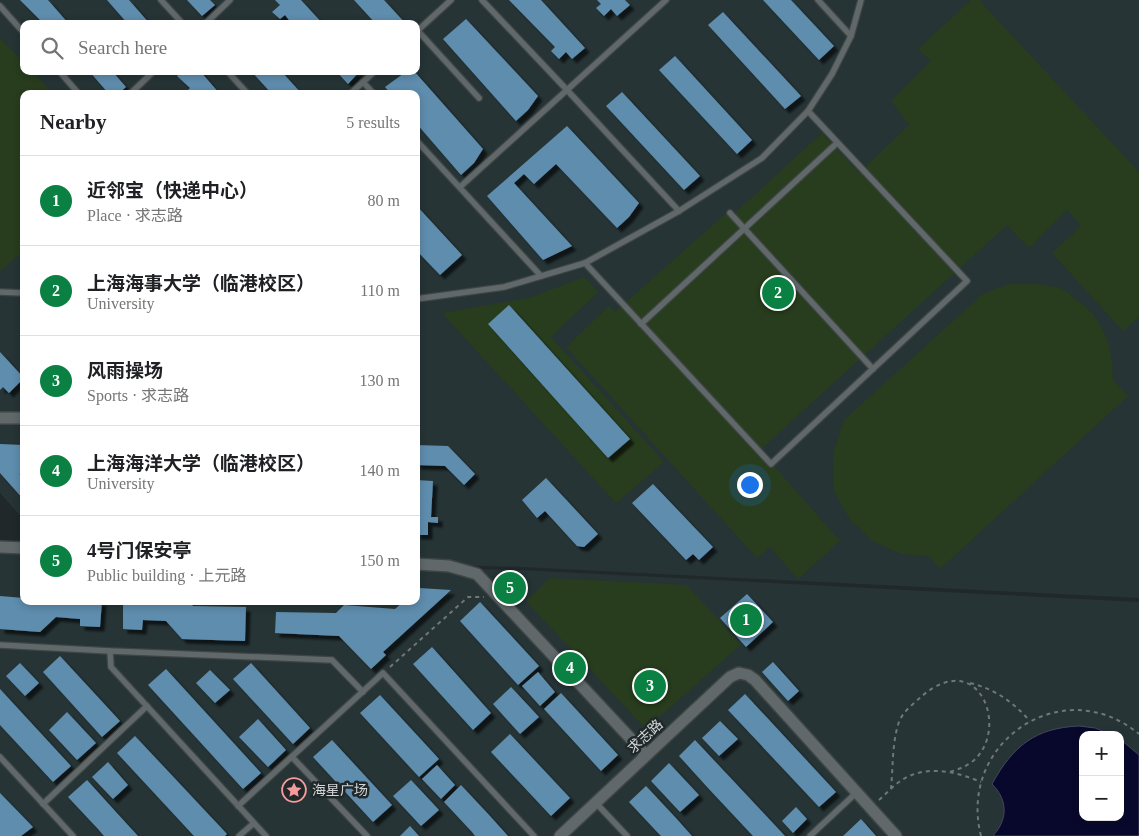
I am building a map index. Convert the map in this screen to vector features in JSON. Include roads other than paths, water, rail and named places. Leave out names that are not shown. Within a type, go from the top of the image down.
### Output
[{"type":"street","points":[[0,418],[20,418]]},
{"type":"street","points":[[0,547],[20,548]]},
{"type":"street","points":[[420,564],[450,566],[477,574],[646,755]]},
{"type":"street","name":"求志路","points":[[560,836],[730,677],[739,673],[748,675],[755,680],[856,793]]},
{"type":"street","points":[[856,793],[896,836]]},
{"type":"lane","points":[[161,0],[179,20]]},
{"type":"lane","points":[[209,20],[230,0]]},
{"type":"lane","points":[[420,29],[451,0]]},
{"type":"lane","points":[[482,0],[679,212]]},
{"type":"lane","points":[[460,187],[666,0]]},
{"type":"lane","points":[[818,0],[852,36]]},
{"type":"lane","points":[[420,298],[504,287],[584,263],[679,212],[762,158],[808,111],[832,74],[852,36],[861,0]]},
{"type":"lane","points":[[0,6],[20,28]]},
{"type":"lane","points":[[420,35],[479,98]]},
{"type":"lane","points":[[62,75],[76,90]]},
{"type":"lane","points":[[134,90],[150,75]]},
{"type":"lane","points":[[231,75],[244,90]]},
{"type":"lane","points":[[355,90],[371,75]]},
{"type":"lane","points":[[364,82],[371,90]]},
{"type":"lane","points":[[584,263],[771,464],[967,281],[808,111]]},
{"type":"lane","points":[[641,324],[837,143]]},
{"type":"lane","points":[[420,144],[541,276]]},
{"type":"lane","points":[[730,213],[873,369]]},
{"type":"lane","points":[[0,292],[20,293]]},
{"type":"lane","points":[[0,645],[332,660],[363,692]]},
{"type":"lane","points":[[110,651],[111,666],[266,836]]},
{"type":"lane","points":[[238,806],[383,673],[534,836]]},
{"type":"lane","points":[[43,804],[147,706]]},
{"type":"lane","points":[[0,757],[73,836]]},
{"type":"lane","points":[[292,757],[367,836]]},
{"type":"lane","points":[[810,836],[856,793]]},
{"type":"lane","points":[[596,803],[627,836]]},
{"type":"lane","points":[[239,836],[254,823]]},
{"type":"place","name":"上海海事大学（临港校区）","points":[[778,293]]},
{"type":"place","name":"4号门保安亭","points":[[510,588]]},
{"type":"place","name":"近邻宝（快递中心）","points":[[746,620]]},
{"type":"place","name":"上海海洋大学（临港校区）","points":[[570,668]]},
{"type":"place","name":"风雨操场","points":[[650,686]]},
{"type":"place","name":"海星广场","points":[[294,790]]}]
